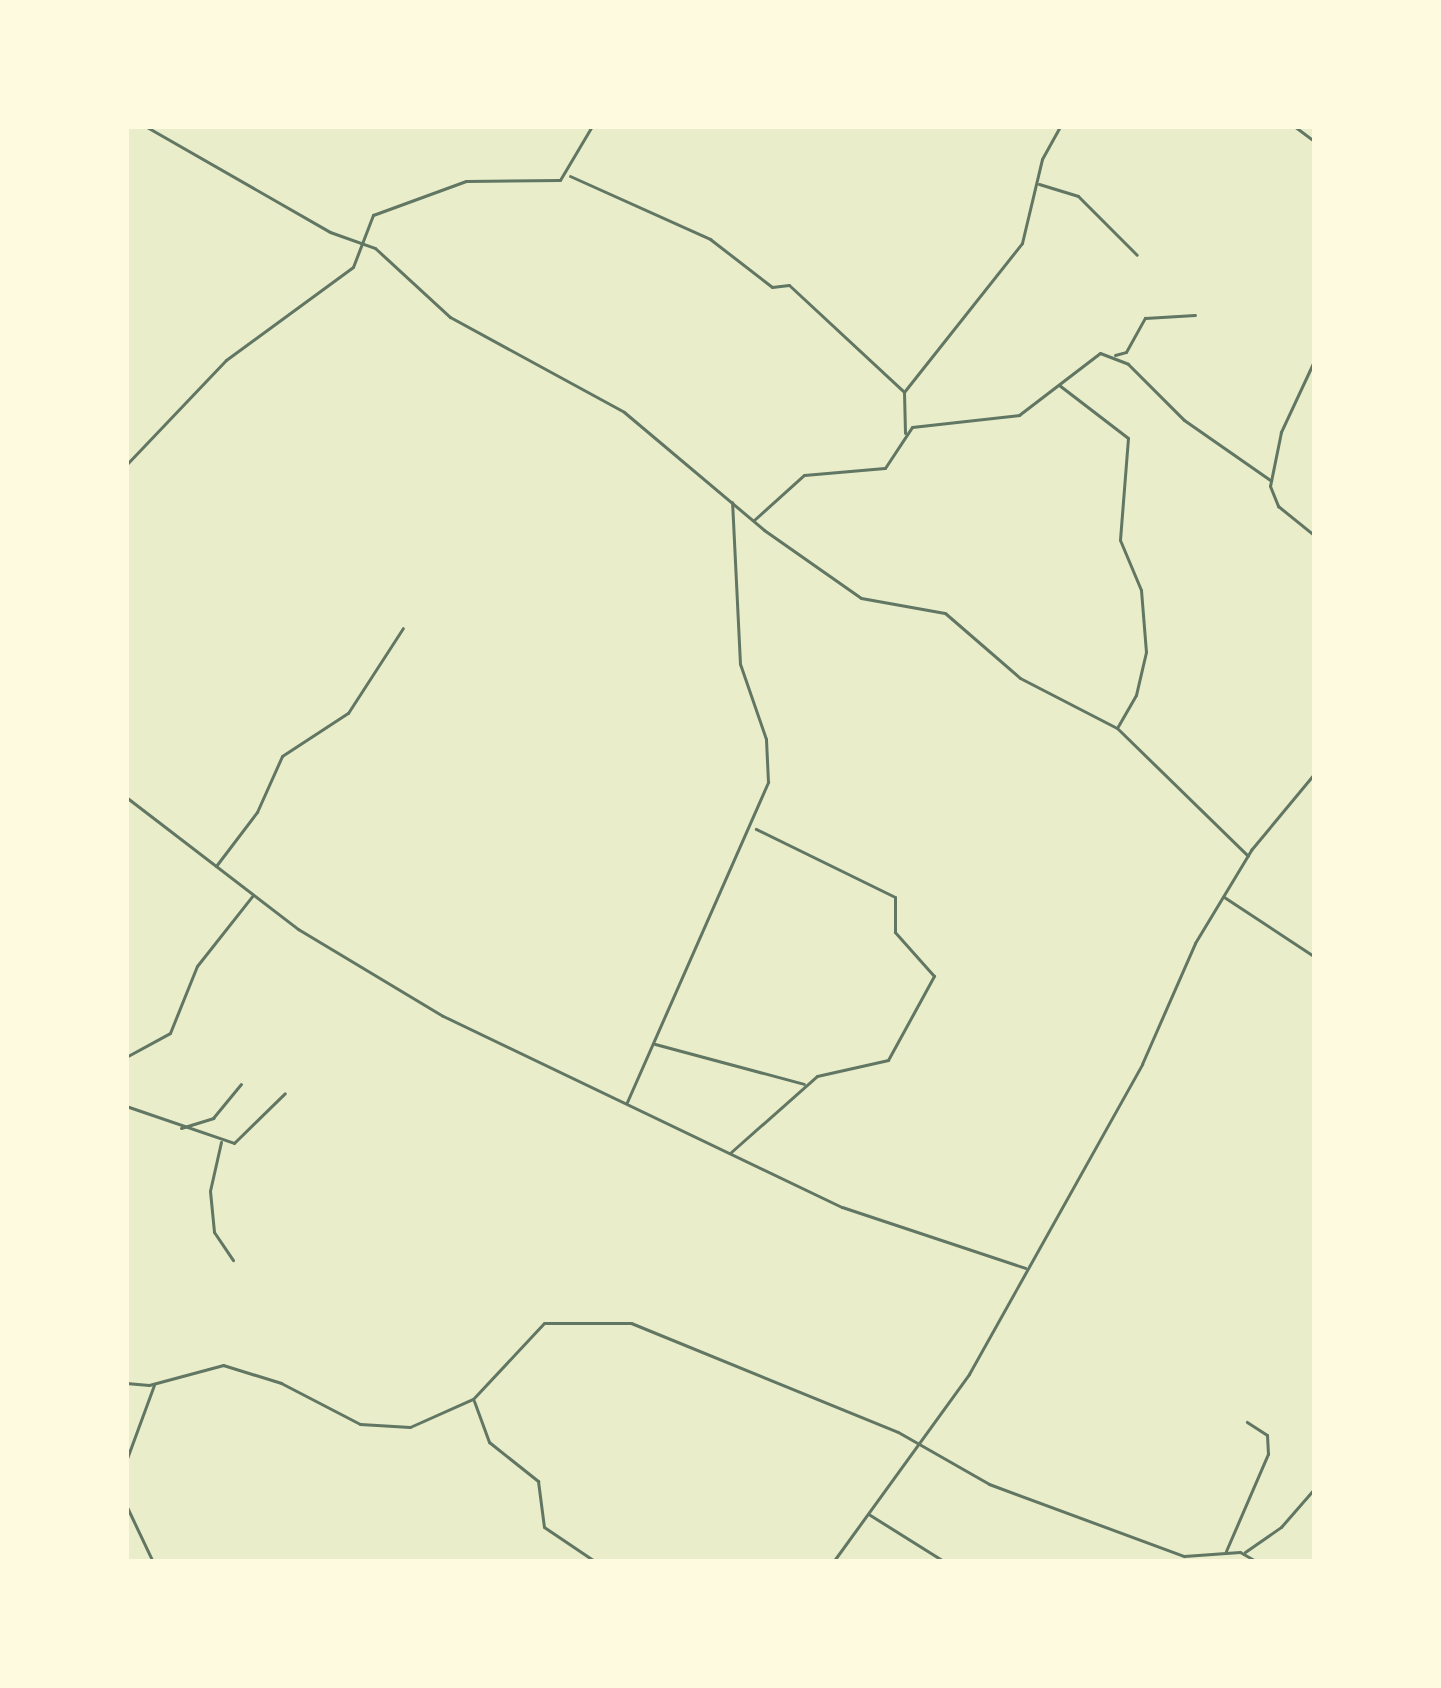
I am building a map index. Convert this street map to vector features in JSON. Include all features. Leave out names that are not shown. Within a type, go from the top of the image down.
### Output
[{"type":"street","points":[[146,126],[330,232],[364,242],[450,317],[624,412],[753,521],[868,602],[945,614],[1020,678],[1117,728],[1248,856]]},
{"type":"street","points":[[568,175],[592,126]]},
{"type":"street","points":[[905,435],[904,392],[1022,243],[1037,183],[1060,126]]},
{"type":"street","points":[[1294,126],[1315,142]]},
{"type":"street","points":[[126,465],[226,360],[353,267],[373,214],[442,186],[568,175],[710,239],[772,287],[789,285],[904,392]]},
{"type":"street","points":[[1037,183],[1078,196],[1137,255]]},
{"type":"street","points":[[753,521],[804,475],[885,468],[905,435],[917,425],[1019,415],[1092,356],[1126,352],[1145,318],[1195,316]]},
{"type":"street","points":[[1113,355],[1184,420],[1270,480]]},
{"type":"street","points":[[1315,359],[1281,432],[1270,480],[1278,506],[1315,536]]},
{"type":"street","points":[[1059,385],[1127,438],[1120,540],[1141,590],[1146,652],[1136,695],[1117,728]]},
{"type":"street","points":[[626,1105],[693,944],[753,827],[770,760],[740,664],[733,500]]},
{"type":"street","points":[[214,867],[257,812],[282,757],[348,713],[404,628]]},
{"type":"street","points":[[833,1562],[960,1389],[1142,1064],[1223,896],[1248,856],[1315,773]]},
{"type":"street","points":[[126,797],[214,867],[387,986],[842,1207],[1025,1268]]},
{"type":"street","points":[[729,1154],[804,1084],[888,1060],[934,971],[895,932],[895,897],[753,827]]},
{"type":"street","points":[[126,1058],[170,1033],[197,966],[253,895]]},
{"type":"street","points":[[1223,896],[1315,957]]},
{"type":"street","points":[[653,1043],[804,1084]]},
{"type":"street","points":[[179,1129],[212,1118],[241,1084]]},
{"type":"street","points":[[126,1106],[179,1129],[240,1142],[285,1093]]},
{"type":"street","points":[[220,1141],[214,1232],[233,1260]]},
{"type":"street","points":[[126,1383],[154,1384],[205,1365],[234,1366],[360,1424],[422,1424],[473,1399],[544,1323],[631,1323],[917,1442],[989,1484],[1184,1556],[1243,1552],[1281,1527],[1315,1488]]},
{"type":"street","points":[[126,1462],[154,1384]]},
{"type":"street","points":[[473,1399],[489,1442],[538,1481],[544,1527],[596,1562]]},
{"type":"street","points":[[1224,1552],[1268,1454],[1268,1435],[1247,1423]]},
{"type":"street","points":[[126,1505],[153,1562]]},
{"type":"street","points":[[868,1514],[945,1562]]},
{"type":"street","points":[[1243,1552],[1257,1562]]},
{"type":"street","points":[[1209,1562],[1213,1554]]}]
